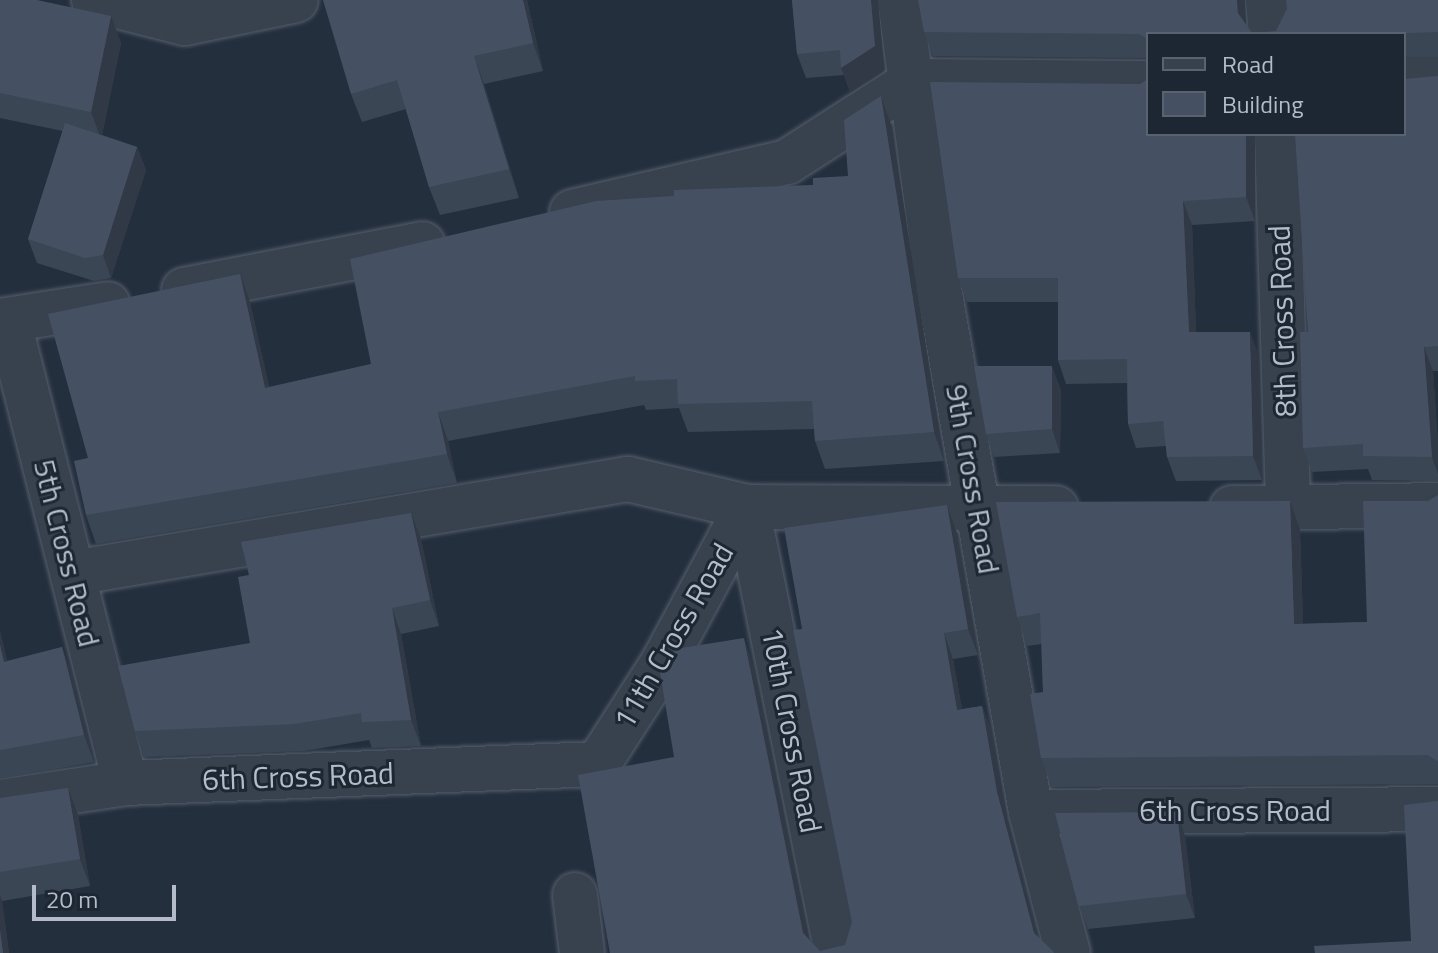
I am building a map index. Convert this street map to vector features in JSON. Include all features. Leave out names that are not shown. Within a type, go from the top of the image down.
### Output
[{"type":"street","points":[[94,0],[185,23],[296,0]]},
{"type":"street","name":"9th Cross Road","points":[[900,0],[935,266],[1031,812],[1068,953]]},
{"type":"street","points":[[1268,0],[1271,32]]},
{"type":"street","points":[[1406,79],[1438,78]]},
{"type":"street","points":[[533,221],[787,162],[913,81],[1146,83]]},
{"type":"street","name":"8th Cross Road","points":[[1277,136],[1288,507]]},
{"type":"street","points":[[4,322],[458,237]]},
{"type":"street","name":"5th Cross Road","points":[[4,322],[73,573],[125,783]]},
{"type":"street","points":[[73,573],[628,479],[747,507],[1102,508]]},
{"type":"street","points":[[1195,508],[1438,505]]},
{"type":"street","name":"11th Cross Road","points":[[598,764],[664,661],[747,507]]},
{"type":"street","name":"10th Cross Road","points":[[747,507],[837,953]]},
{"type":"street","name":"6th Cross Road","points":[[0,802],[125,783],[598,764]]},
{"type":"street","name":"6th Cross Road","points":[[1031,812],[1438,809]]},
{"type":"street","points":[[575,895],[582,953]]},
{"type":"building","points":[[0,0],[37,0],[111,16],[91,112],[0,93]]},
{"type":"building","points":[[323,0],[523,0],[533,43],[474,56],[509,169],[429,187],[397,80],[351,94]]},
{"type":"building","points":[[792,0],[871,0],[875,46],[841,68],[840,50],[797,54]]},
{"type":"building","points":[[918,0],[1237,0],[1238,13],[1251,32],[1146,32],[1146,38],[1139,34],[924,32]]},
{"type":"building","points":[[1286,0],[1438,0],[1438,32],[1264,32],[1276,31],[1287,9]]},
{"type":"building","points":[[1438,76],[1438,346],[1424,347],[1432,457],[1363,456],[1363,444],[1303,448],[1300,332],[1308,332],[1295,136],[1406,136],[1406,79]]},
{"type":"building","points":[[1146,80],[1146,136],[1246,136],[1246,197],[1183,201],[1189,332],[1250,332],[1253,456],[1167,457],[1163,421],[1128,424],[1127,359],[1058,360],[1058,278],[958,278],[930,82],[1140,84]]},
{"type":"building","points":[[881,96],[934,432],[815,441],[812,401],[678,404],[677,379],[635,381],[635,376],[438,412],[447,454],[86,515],[74,461],[88,458],[48,314],[240,274],[265,388],[371,364],[350,259],[596,201],[674,196],[674,190],[813,185],[813,178],[848,176],[844,120]]},
{"type":"building","points":[[65,123],[137,147],[103,255],[85,258],[28,239]]},
{"type":"building","points":[[974,366],[1052,366],[1052,429],[986,434]]},
{"type":"building","points":[[1438,495],[1438,761],[1427,755],[1041,758],[1030,694],[1043,692],[1040,613],[1017,617],[996,502],[1290,501],[1294,624],[1367,622],[1363,501],[1428,501]]},
{"type":"building","points":[[947,505],[968,629],[944,633],[957,710],[982,706],[997,792],[1034,933],[1054,953],[610,953],[578,775],[674,757],[660,672],[675,649],[744,638],[803,933],[820,951],[845,945],[852,922],[793,630],[802,629],[784,528]]},
{"type":"building","points":[[411,513],[430,600],[392,608],[411,720],[362,722],[361,713],[294,724],[135,731],[118,666],[250,643],[238,577],[249,575],[241,542]]},
{"type":"building","points":[[0,645],[4,662],[62,647],[84,735],[0,750]]},
{"type":"building","points":[[68,788],[80,859],[0,872],[0,798]]},
{"type":"building","points":[[1438,801],[1438,953],[1315,953],[1314,946],[1411,941],[1404,805]]},
{"type":"building","points":[[1177,812],[1186,894],[1079,906],[1055,813]]}]
